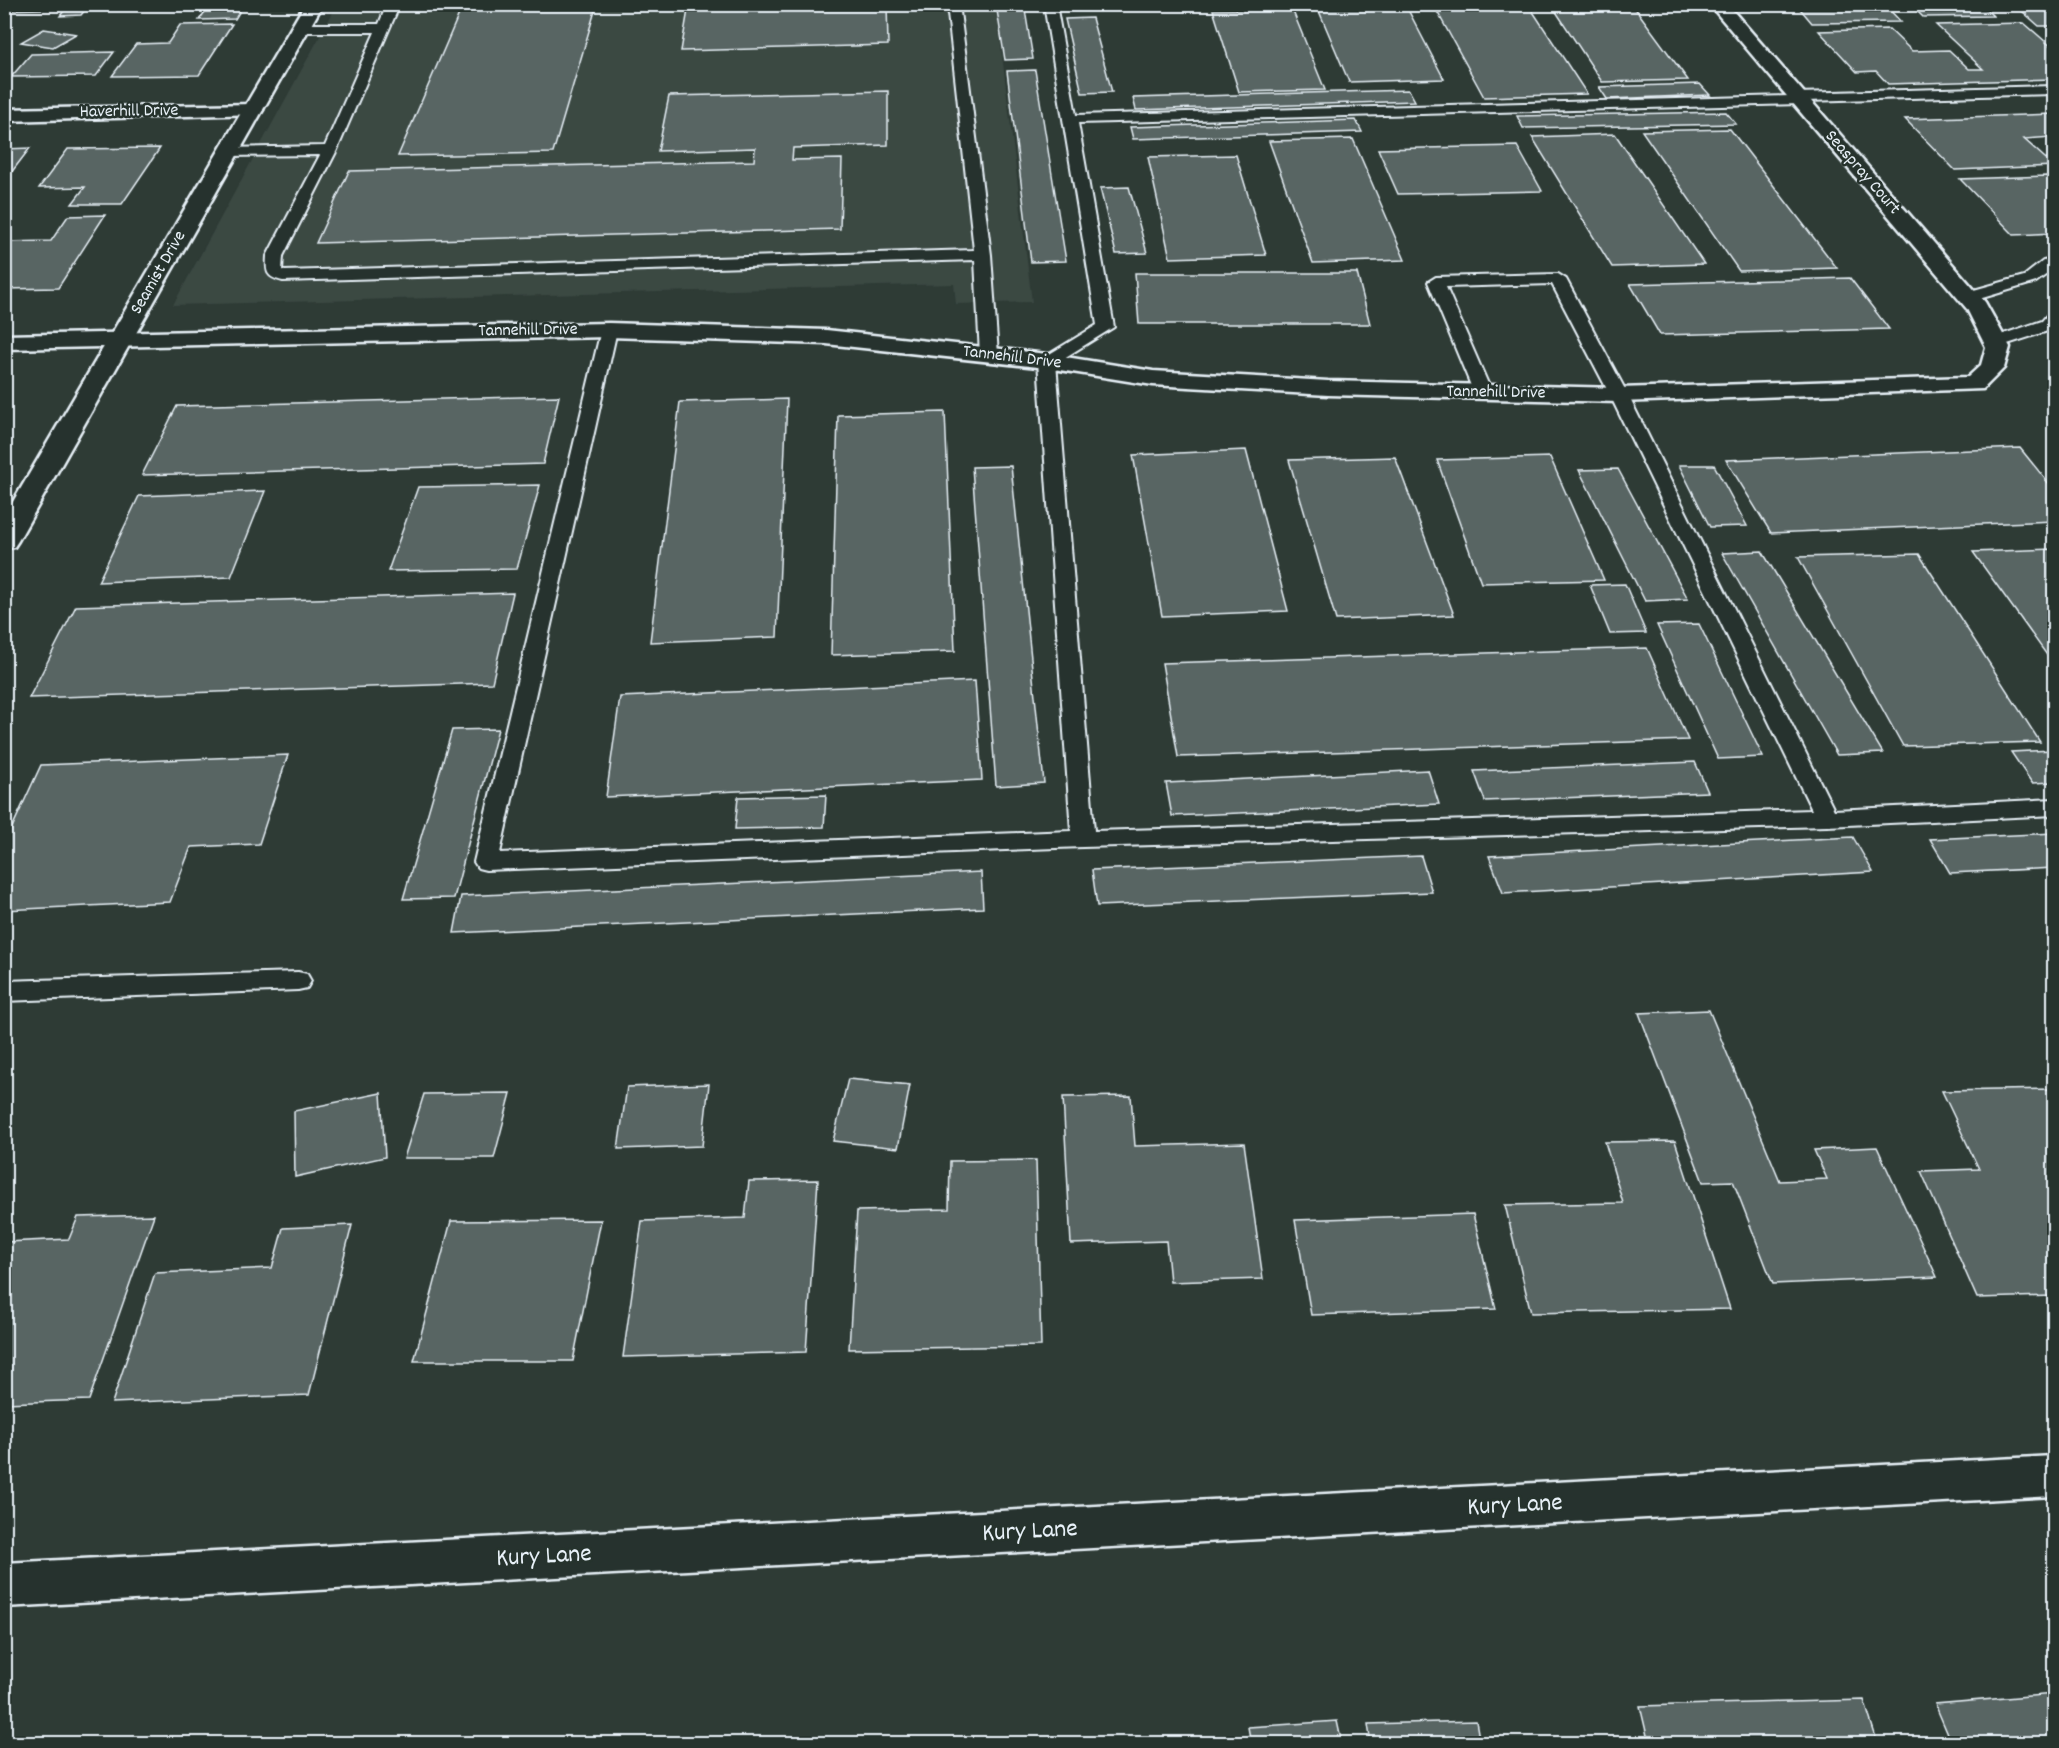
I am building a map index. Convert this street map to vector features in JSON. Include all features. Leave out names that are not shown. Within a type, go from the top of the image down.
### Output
[{"type":"street","name":"Seamist Drive","points":[[4,541],[314,4]]},
{"type":"street","name":"Seaspray Court","points":[[1717,4],[1969,297],[1997,345]]},
{"type":"street","name":"Haverhill Drive","points":[[4,115],[253,110]]},
{"type":"street","name":"Tannehill Drive","points":[[4,342],[609,330],[826,337],[1047,361],[1153,378],[1484,393],[1619,395],[1974,384],[1992,368],[1997,345]]},
{"type":"street","name":"Kury Lane","points":[[4,1585],[2055,1476]]},
{"type":"lane","points":[[394,4],[330,150],[275,256],[274,272],[283,276],[983,255]]},
{"type":"lane","points":[[953,4],[983,255],[989,355]]},
{"type":"lane","points":[[1050,4],[1068,119],[1106,327],[1047,361],[1083,839]]},
{"type":"lane","points":[[300,28],[384,27]]},
{"type":"lane","points":[[1068,119],[2055,90]]},
{"type":"lane","points":[[228,152],[330,150]]},
{"type":"lane","points":[[1969,297],[2030,279],[2049,264],[2055,264]]},
{"type":"lane","points":[[1484,393],[1436,282],[1558,279],[1619,395],[1827,818]]},
{"type":"lane","points":[[1997,345],[2048,324],[2055,318]]},
{"type":"lane","points":[[609,330],[486,862],[1083,839],[1827,818],[2055,807]]},
{"type":"lane","points":[[4,992],[298,981]]},
{"type":"shaded area","points":[[337,5],[996,5],[1032,302],[956,304],[954,284],[173,305]]},
{"type":"building","points":[[4,4],[46,4],[42,9],[4,10]]},
{"type":"building","points":[[69,4],[90,4],[81,15],[60,16]]},
{"type":"building","points":[[162,4],[244,4],[235,19],[199,20],[210,5]]},
{"type":"building","points":[[431,4],[597,4],[553,153],[398,156],[462,7],[429,8]]},
{"type":"building","points":[[689,4],[887,4],[888,45],[681,51]]},
{"type":"building","points":[[996,4],[1024,4],[1033,59],[1005,60]]},
{"type":"building","points":[[1106,4],[1242,4],[1107,8]]},
{"type":"building","points":[[1316,4],[1405,4],[1444,79],[1349,82]]},
{"type":"building","points":[[1433,4],[1528,4],[1587,94],[1484,97]]},
{"type":"building","points":[[1551,4],[1632,4],[1688,80],[1602,82]]},
{"type":"building","points":[[1796,4],[1884,4],[1901,22],[1812,23]]},
{"type":"building","points":[[1910,4],[1981,4],[1993,16],[1923,17]]},
{"type":"building","points":[[2014,4],[2054,4],[2054,26],[2039,26]]},
{"type":"building","points":[[1292,9],[1325,90],[1239,92],[1213,10]]},
{"type":"building","points":[[1092,18],[1112,92],[1082,93],[1065,19]]},
{"type":"building","points":[[2024,23],[2054,49],[2054,79],[1888,84],[1876,71],[1857,72],[1819,31],[1889,29],[1912,51],[1949,50],[1969,69],[1983,69],[1936,25]]},
{"type":"building","points":[[232,24],[199,75],[112,76],[136,44],[168,43],[180,25]]},
{"type":"building","points":[[44,29],[76,34],[53,47],[21,42]]},
{"type":"building","points":[[114,52],[96,76],[11,77],[31,54]]},
{"type":"building","points":[[1035,70],[1066,261],[1031,262],[1007,71]]},
{"type":"building","points":[[1700,84],[1710,95],[1607,99],[1599,87]]},
{"type":"building","points":[[1409,90],[1415,101],[1136,110],[1133,98]]},
{"type":"building","points":[[888,91],[888,145],[793,148],[792,160],[842,159],[840,229],[316,243],[349,171],[754,161],[755,148],[658,151],[669,96]]},
{"type":"building","points":[[1726,112],[1736,124],[1523,128],[1517,116]]},
{"type":"building","points":[[2054,114],[2054,140],[2052,137],[2024,139],[2054,166],[1955,170],[1905,119]]},
{"type":"building","points":[[1356,120],[1362,132],[1133,139],[1130,127]]},
{"type":"building","points":[[1730,129],[1837,268],[1739,271],[1642,131]]},
{"type":"building","points":[[1615,134],[1704,264],[1612,267],[1532,137]]},
{"type":"building","points":[[1353,139],[1405,260],[1313,263],[1269,141]]},
{"type":"building","points":[[1517,146],[1542,191],[1398,194],[1378,149]]},
{"type":"building","points":[[30,148],[4,182],[4,149]]},
{"type":"building","points":[[160,148],[122,204],[72,204],[85,187],[39,188],[68,149]]},
{"type":"building","points":[[1236,155],[1266,255],[1170,258],[1148,157]]},
{"type":"building","points":[[2047,176],[2054,184],[2054,233],[2014,235],[1960,179]]},
{"type":"building","points":[[1129,187],[1147,253],[1116,254],[1100,188]]},
{"type":"building","points":[[105,215],[58,288],[4,289],[4,242],[51,241],[68,216]]},
{"type":"building","points":[[1135,273],[1357,273],[1370,324],[1139,324]]},
{"type":"building","points":[[1850,278],[1889,329],[1660,335],[1630,284]]},
{"type":"building","points":[[559,396],[543,464],[142,475],[177,406]]},
{"type":"building","points":[[787,399],[777,637],[650,642],[680,402]]},
{"type":"building","points":[[945,412],[955,651],[831,655],[838,415]]},
{"type":"building","points":[[2020,448],[2054,490],[2054,521],[1771,533],[1726,460]]},
{"type":"building","points":[[1246,450],[1288,611],[1162,616],[1133,455]]},
{"type":"building","points":[[1395,457],[1454,615],[1336,620],[1289,460]]},
{"type":"building","points":[[1550,457],[1604,580],[1481,583],[1437,460]]},
{"type":"building","points":[[1679,465],[1714,465],[1747,526],[1710,527]]},
{"type":"building","points":[[1011,466],[1044,783],[996,786],[972,467]]},
{"type":"building","points":[[1618,469],[1688,599],[1645,601],[1579,470]]},
{"type":"building","points":[[540,485],[517,569],[388,571],[418,487]]},
{"type":"building","points":[[265,491],[231,577],[98,582],[139,496]]},
{"type":"building","points":[[2054,549],[2054,665],[1973,552]]},
{"type":"building","points":[[1762,551],[1883,753],[1837,755],[1722,553]]},
{"type":"building","points":[[1919,554],[2040,742],[1903,746],[1798,557]]},
{"type":"building","points":[[1625,584],[1646,633],[1610,634],[1590,585]]},
{"type":"building","points":[[513,593],[492,683],[29,698],[76,606]]},
{"type":"building","points":[[1699,624],[1763,757],[1718,759],[1657,625]]},
{"type":"building","points":[[1647,648],[1688,740],[1178,757],[1162,663]]},
{"type":"building","points":[[975,681],[982,780],[606,797],[620,697]]},
{"type":"building","points":[[498,729],[454,898],[403,899],[452,730]]},
{"type":"building","points":[[2054,750],[2054,782],[2032,783],[2011,752]]},
{"type":"building","points":[[288,755],[259,844],[191,847],[170,902],[4,910],[4,845],[41,765]]},
{"type":"building","points":[[1695,762],[1708,792],[1485,801],[1474,771]]},
{"type":"building","points":[[1428,770],[1439,804],[1172,816],[1166,783]]},
{"type":"building","points":[[826,795],[824,827],[735,829],[738,797]]},
{"type":"building","points":[[2054,833],[2054,868],[1950,873],[1930,839]]},
{"type":"building","points":[[1853,837],[1873,872],[1503,893],[1489,856]]},
{"type":"building","points":[[1421,856],[1432,892],[1097,906],[1092,870]]},
{"type":"building","points":[[981,872],[983,908],[454,933],[461,896]]},
{"type":"building","points":[[1709,1010],[1780,1181],[1827,1179],[1814,1150],[1877,1147],[1937,1277],[1773,1284],[1733,1181],[1703,1182],[1639,1013]]},
{"type":"building","points":[[848,1079],[910,1085],[898,1148],[833,1141]]},
{"type":"building","points":[[709,1084],[702,1146],[618,1149],[627,1087]]},
{"type":"building","points":[[2054,1089],[2054,1296],[1977,1298],[1921,1171],[1979,1169],[1942,1091]]},
{"type":"building","points":[[381,1093],[385,1157],[295,1177],[294,1111]]},
{"type":"building","points":[[511,1093],[494,1158],[404,1158],[424,1094]]},
{"type":"building","points":[[1131,1096],[1135,1146],[1244,1143],[1263,1279],[1170,1282],[1166,1241],[1071,1244],[1063,1097]]},
{"type":"building","points":[[1675,1141],[1730,1309],[1531,1313],[1505,1205],[1623,1203],[1605,1142]]},
{"type":"building","points":[[1036,1160],[1041,1346],[849,1349],[857,1211],[949,1209],[950,1161]]},
{"type":"building","points":[[818,1180],[806,1352],[623,1357],[642,1221],[745,1218],[749,1181]]},
{"type":"building","points":[[1473,1214],[1496,1309],[1311,1315],[1295,1220]]},
{"type":"building","points":[[154,1215],[89,1400],[4,1403],[6,1242],[69,1239],[78,1217]]},
{"type":"building","points":[[601,1220],[573,1361],[414,1361],[451,1221]]},
{"type":"building","points":[[352,1225],[309,1395],[112,1403],[155,1273],[272,1268],[283,1228]]},
{"type":"building","points":[[2054,1694],[2054,1744],[1952,1744],[1935,1704]]},
{"type":"building","points":[[1864,1700],[1878,1744],[1649,1744],[1640,1706]]},
{"type":"building","points":[[1337,1721],[1342,1744],[1251,1744],[1248,1727]]},
{"type":"building","points":[[1476,1721],[1480,1744],[1371,1744],[1368,1724]]},
{"type":"building","points":[[1053,1738],[1053,1744],[925,1744],[925,1743]]}]
